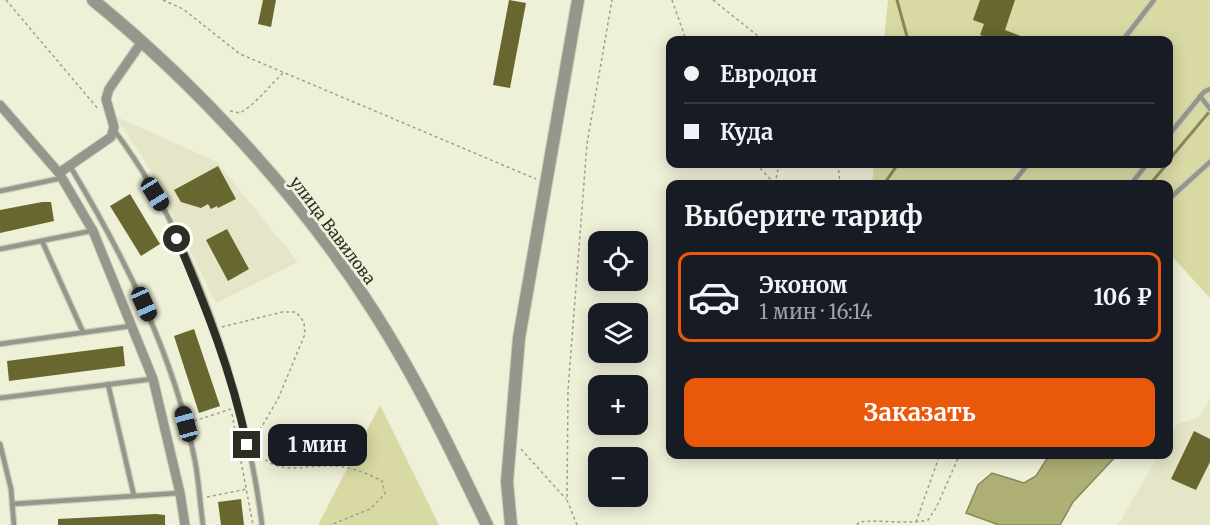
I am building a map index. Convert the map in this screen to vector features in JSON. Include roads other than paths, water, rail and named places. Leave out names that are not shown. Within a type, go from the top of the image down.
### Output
[{"type":"street","name":"улица Вавилова","points":[[93,0],[189,87],[252,153],[315,229],[372,308],[421,394],[487,525]]},
{"type":"street","points":[[512,525],[507,482],[519,338],[578,0]]},
{"type":"street","points":[[61,176],[70,166],[102,144],[114,130],[106,99],[110,88],[141,43]]},
{"type":"street","points":[[0,105],[61,176],[93,231],[153,379],[180,493],[185,525]]},
{"type":"lane","points":[[1126,36],[1154,0]]},
{"type":"lane","points":[[1173,130],[1200,96],[1210,89]]},
{"type":"lane","points":[[1200,96],[1210,109]]},
{"type":"lane","points":[[114,130],[165,210],[214,329],[236,392],[262,525]]},
{"type":"lane","points":[[1173,195],[1210,162]]},
{"type":"lane","points":[[70,166],[125,261],[154,325],[186,424],[203,525]]},
{"type":"lane","points":[[1015,180],[1025,168]]},
{"type":"lane","points":[[1134,180],[1144,168]]},
{"type":"lane","points":[[0,184],[2,190],[61,176]]},
{"type":"lane","points":[[0,249],[93,231]]},
{"type":"lane","points":[[42,241],[83,332]]},
{"type":"lane","points":[[0,344],[131,326]]},
{"type":"lane","points":[[0,398],[153,379]]},
{"type":"lane","points":[[108,384],[135,496]]},
{"type":"lane","points":[[0,444],[14,525]]},
{"type":"lane","points":[[12,504],[180,493]]},
{"type":"waterway","points":[[897,0],[907,36]]},
{"type":"waterway","points":[[1173,155],[1210,111]]},
{"type":"waterway","points":[[887,180],[895,168]]},
{"type":"waterway","points":[[1153,180],[1164,168]]}]
